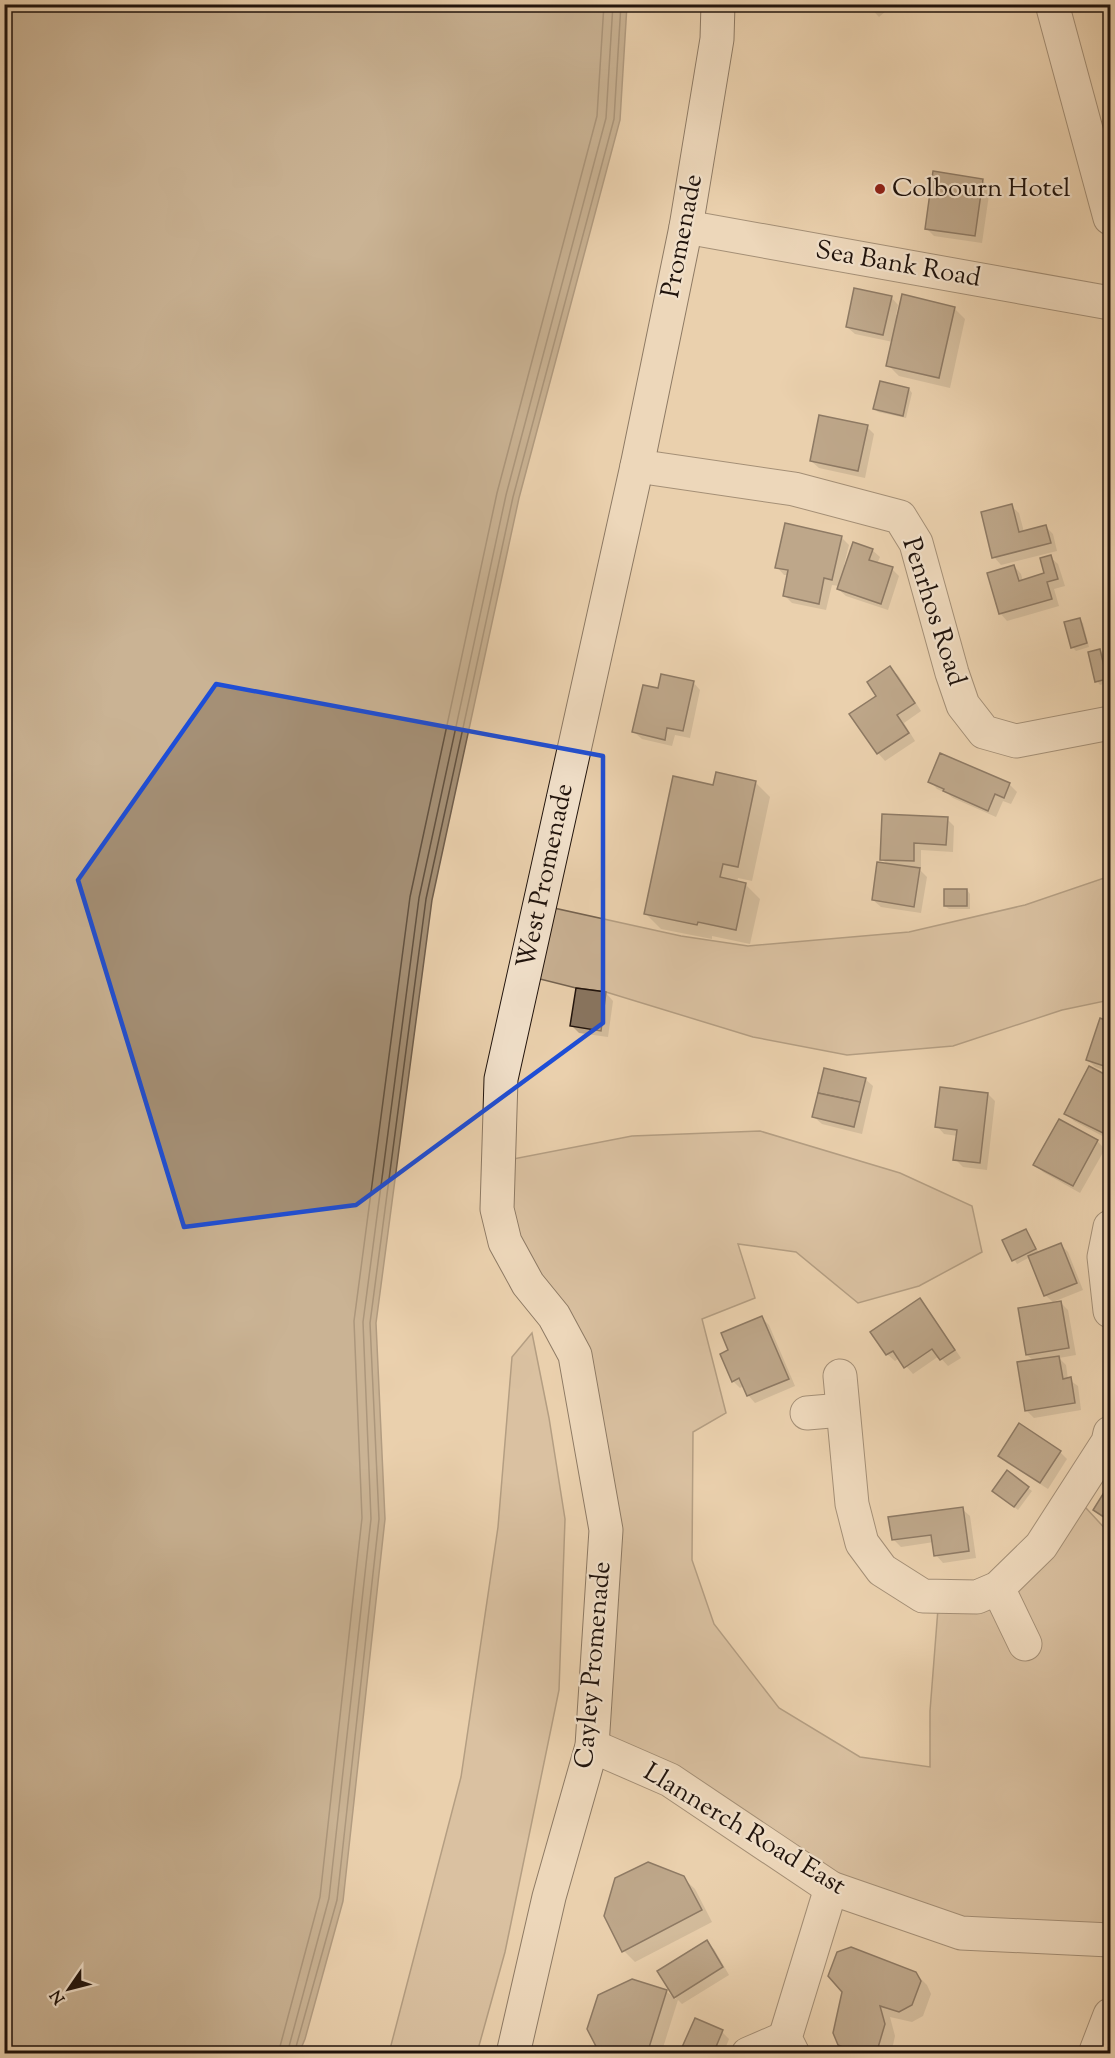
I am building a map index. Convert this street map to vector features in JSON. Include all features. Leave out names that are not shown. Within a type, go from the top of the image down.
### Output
[{"type":"street","name":"Promenade","points":[[637,466],[686,227],[717,39],[718,4]]},
{"type":"street","points":[[1052,4],[1110,218]]},
{"type":"street","name":"Sea Bank Road","points":[[686,227],[1110,303]]},
{"type":"street","name":"Penrhos Road","points":[[637,466],[794,489],[900,517],[916,543],[963,705],[984,732],[1016,741],[1110,723]]},
{"type":"street","name":"West Promenade","points":[[528,1284],[505,1242],[497,1209],[501,1079],[637,466]]},
{"type":"street","points":[[1110,1227],[1104,1257],[1110,1311]]},
{"type":"street","name":"Cayley Promenade","points":[[513,2054],[549,1897],[592,1746],[606,1530],[575,1355],[554,1316],[528,1284]]},
{"type":"street","points":[[840,1376],[852,1504],[862,1544],[882,1570],[923,1596],[977,1597],[998,1588],[1041,1546],[1108,1442],[1110,1433]]},
{"type":"street","points":[[807,1413],[842,1410]]},
{"type":"street","points":[[998,1588],[1024,1644]]},
{"type":"street","name":"Llannerch Road East","points":[[592,1746],[670,1779],[831,1888],[960,1932],[1110,1940]]},
{"type":"street","points":[[748,2054],[789,2046],[831,1888]]},
{"type":"street","points":[[1095,2054],[1110,2014]]},
{"type":"highlighted area","points":[[216,684],[603,756],[603,1023],[356,1205],[184,1227],[78,880]]},
{"type":"shaded area","points":[[1110,876],[1110,1000],[1062,1010],[953,1046],[847,1055],[753,1037],[606,992],[576,988],[524,975],[540,905],[681,936],[748,946],[909,932],[1025,905]]},
{"type":"shaded area","points":[[760,1131],[900,1173],[972,1206],[982,1252],[919,1286],[858,1303],[796,1252],[738,1244],[755,1298],[702,1319],[726,1413],[693,1432],[692,1560],[714,1624],[779,1708],[860,1757],[930,1767],[930,1711],[939,1596],[998,1588],[1072,1497],[1086,1508],[1110,1534],[1110,1940],[961,1933],[831,1888],[592,1746],[606,1530],[575,1355],[528,1284],[498,1162],[632,1136]]},
{"type":"shaded area","points":[[532,1333],[549,1418],[565,1519],[559,1690],[505,1952],[477,2053],[389,2053],[461,1777],[498,1527],[512,1357]]},
{"type":"water","points":[[5,4],[627,5],[620,120],[519,498],[432,900],[376,1323],[385,1519],[343,1901],[305,2039],[299,2053],[5,2053]]},
{"type":"building","points":[[933,171],[983,179],[975,236],[925,229]]},
{"type":"building","points":[[854,288],[892,296],[883,335],[846,327]]},
{"type":"building","points":[[902,294],[955,307],[939,378],[886,366]]},
{"type":"building","points":[[880,381],[909,388],[903,416],[873,409]]},
{"type":"building","points":[[819,415],[868,425],[858,471],[810,461]]},
{"type":"building","points":[[1012,504],[1019,532],[1046,525],[1051,543],[992,558],[981,512]]},
{"type":"building","points":[[785,523],[842,536],[832,580],[824,578],[819,604],[783,596],[788,570],[775,568]]},
{"type":"building","points":[[853,542],[873,549],[869,560],[893,567],[881,604],[837,589]]},
{"type":"building","points":[[1051,555],[1058,579],[1047,582],[1052,599],[999,614],[987,573],[1014,565],[1019,581],[1044,573],[1040,558]]},
{"type":"building","points":[[1080,618],[1087,643],[1071,648],[1064,622]]},
{"type":"building","points":[[1100,649],[1107,679],[1095,682],[1088,652]]},
{"type":"building","points":[[890,666],[915,703],[897,715],[909,733],[877,754],[849,714],[876,696],[867,682]]},
{"type":"building","points":[[661,674],[694,681],[683,731],[667,728],[665,740],[632,732],[643,685],[658,688]]},
{"type":"building","points":[[940,753],[1010,783],[1004,798],[995,794],[988,811],[928,782]]},
{"type":"building","points":[[716,772],[756,781],[738,867],[723,864],[720,877],[746,883],[736,930],[644,914],[673,776],[713,785]]},
{"type":"building","points":[[882,814],[948,817],[946,845],[914,843],[914,861],[880,860]]},
{"type":"building","points":[[877,862],[920,868],[914,907],[872,900]]},
{"type":"building","points":[[944,889],[967,889],[967,906],[944,906]]},
{"type":"building","points":[[576,988],[606,992],[601,1031],[570,1026]]},
{"type":"building","points":[[1100,1018],[1110,1022],[1110,1068],[1086,1060]]},
{"type":"building","points":[[1089,1066],[1110,1077],[1110,1122],[1105,1134],[1064,1114]]},
{"type":"building","points":[[824,1068],[866,1078],[860,1102],[818,1093]]},
{"type":"building","points":[[940,1087],[988,1093],[980,1163],[953,1160],[957,1130],[935,1127]]},
{"type":"building","points":[[818,1093],[860,1102],[854,1127],[812,1117]]},
{"type":"building","points":[[1059,1119],[1098,1140],[1073,1186],[1033,1165]]},
{"type":"building","points":[[1026,1229],[1036,1249],[1012,1261],[1002,1240]]},
{"type":"building","points":[[1061,1243],[1077,1283],[1044,1296],[1028,1256]]},
{"type":"building","points":[[920,1298],[955,1350],[940,1360],[932,1349],[904,1368],[893,1351],[886,1355],[870,1332]]},
{"type":"building","points":[[1061,1301],[1069,1348],[1026,1355],[1018,1308]]},
{"type":"building","points":[[762,1316],[789,1379],[747,1396],[739,1378],[732,1382],[720,1354],[728,1350],[721,1333]]},
{"type":"building","points":[[1059,1356],[1063,1379],[1071,1377],[1075,1403],[1025,1411],[1017,1362]]},
{"type":"building","points":[[1019,1423],[1061,1451],[1040,1483],[998,1456]]},
{"type":"building","points":[[1007,1470],[1029,1487],[1014,1507],[992,1491]]},
{"type":"building","points":[[1108,1486],[1110,1488],[1110,1521],[1093,1510]]},
{"type":"building","points":[[963,1507],[969,1551],[934,1556],[931,1535],[892,1540],[888,1517]]},
{"type":"building","points":[[648,1862],[684,1876],[702,1910],[622,1952],[604,1916],[615,1878]]},
{"type":"building","points":[[707,1940],[723,1967],[674,1998],[657,1971]]},
{"type":"building","points":[[851,1947],[916,1972],[921,1981],[912,2005],[899,2012],[880,2006],[885,2024],[877,2051],[873,2054],[858,2054],[838,2045],[833,2033],[842,1992],[828,1976],[837,1952]]},
{"type":"building","points":[[632,1979],[667,1990],[647,2054],[600,2054],[587,2029],[598,1995]]},
{"type":"building","points":[[695,2018],[723,2030],[713,2054],[679,2054]]},
{"type":"place","name":"Colbourn Hotel","points":[[880,189]]}]
